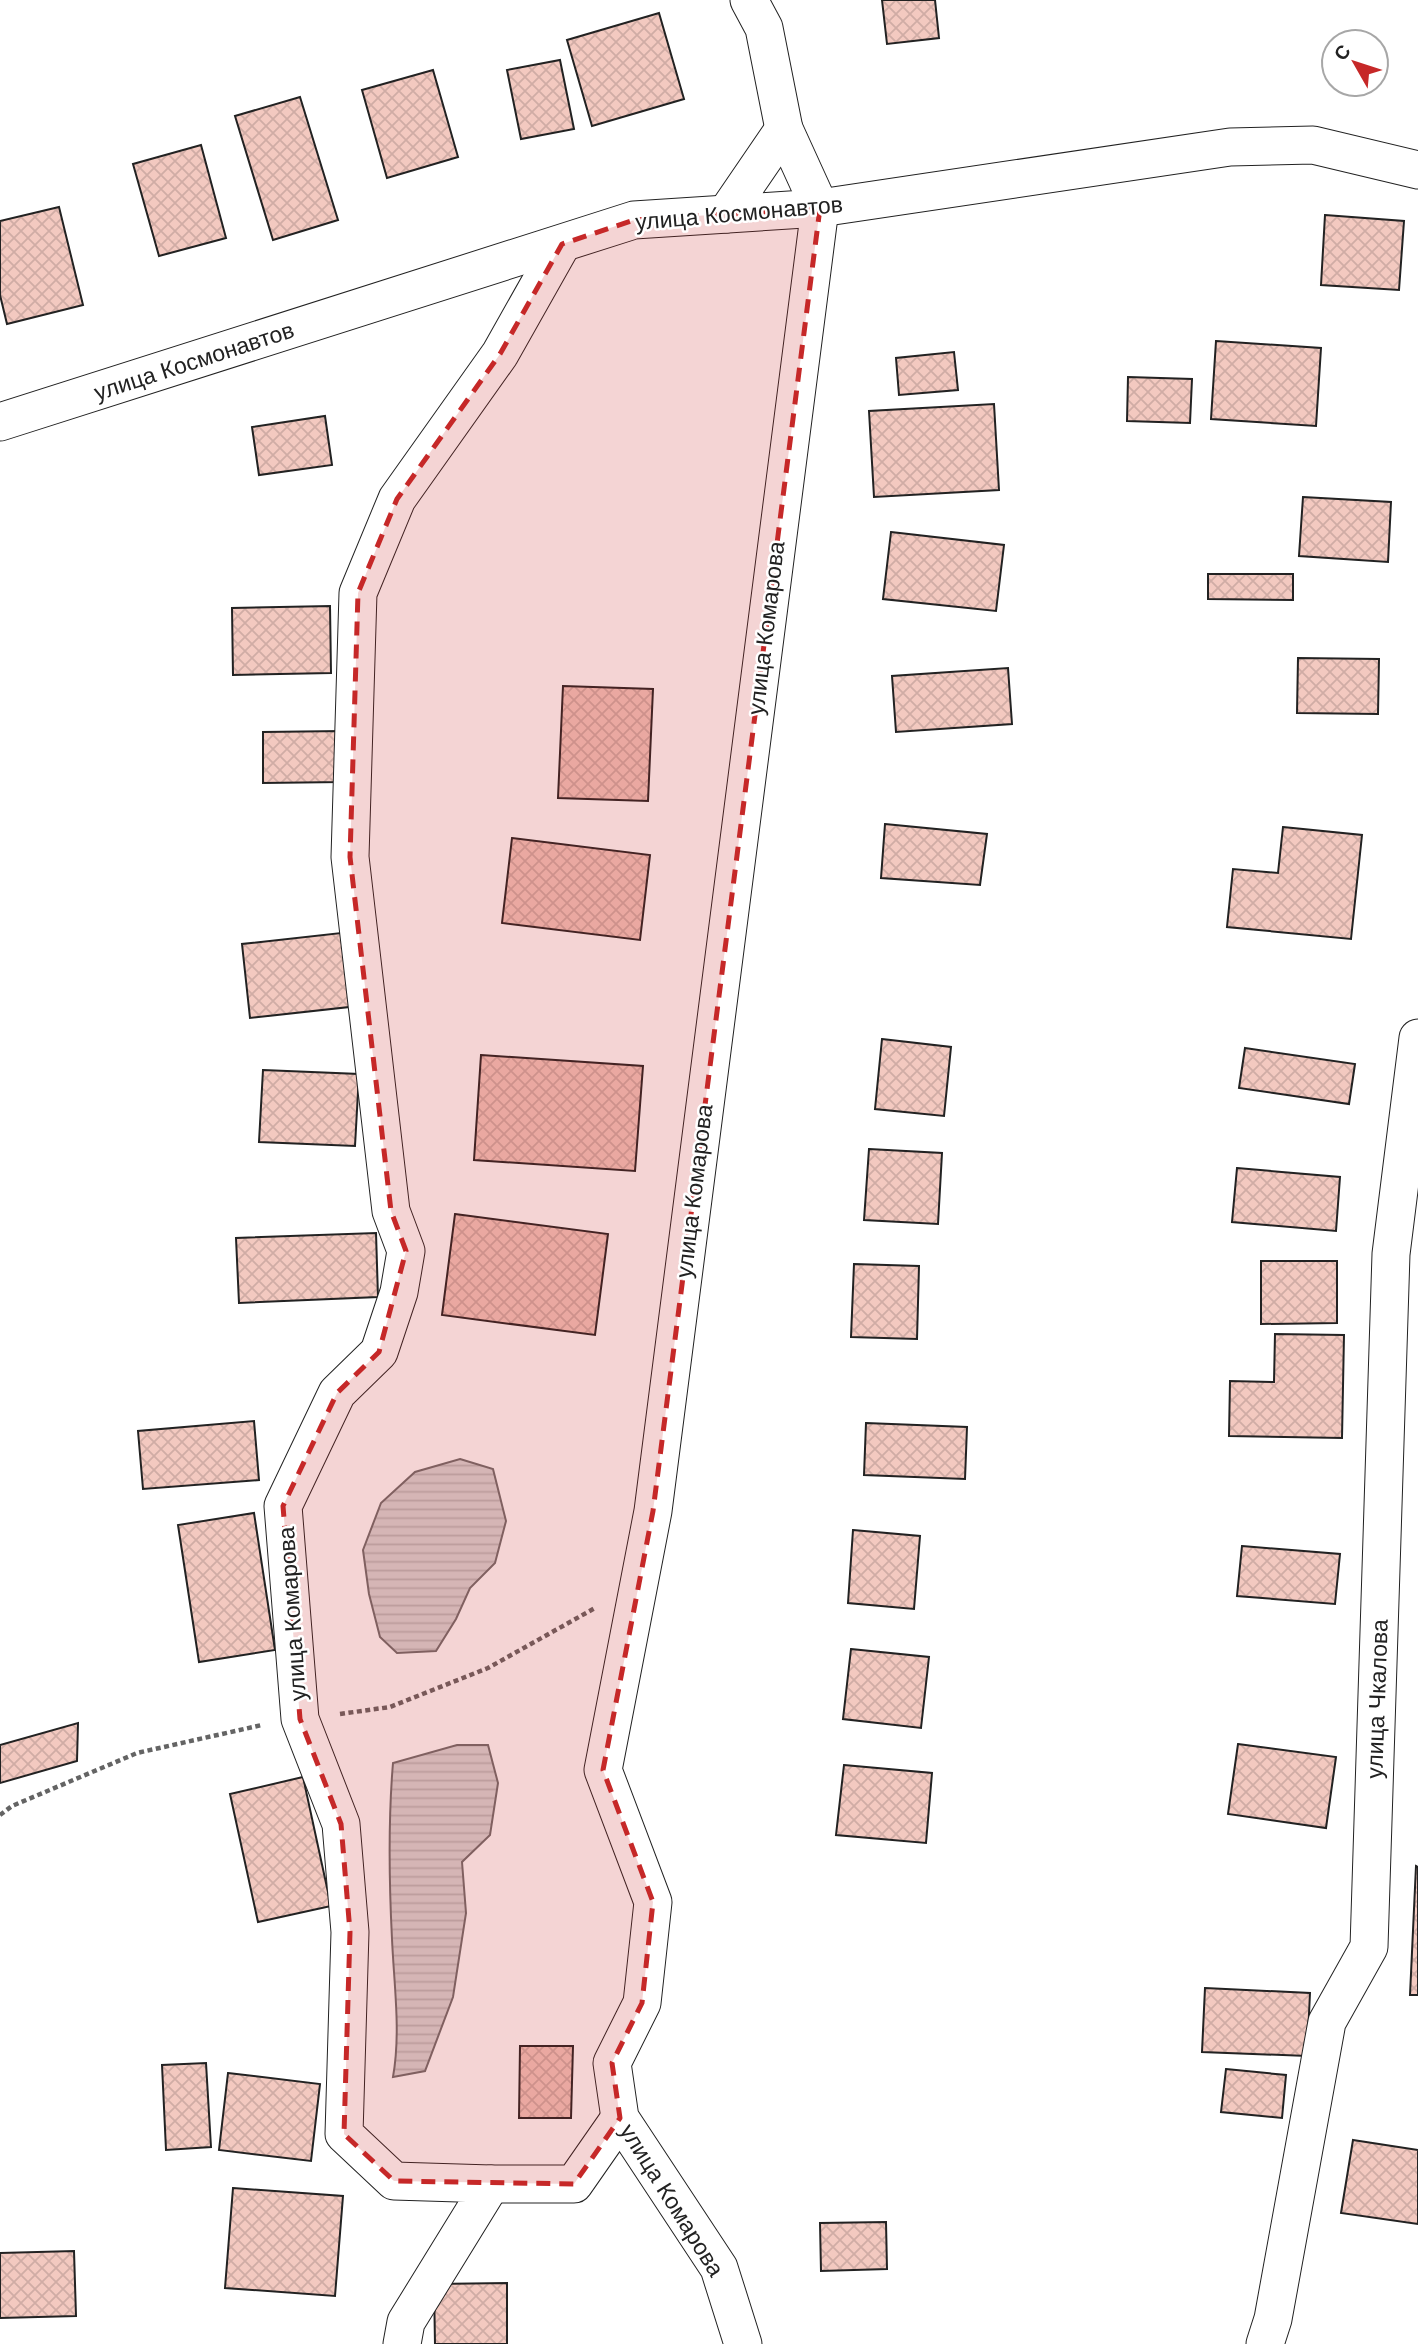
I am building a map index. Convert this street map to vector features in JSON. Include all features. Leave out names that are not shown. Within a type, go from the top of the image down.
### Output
[{"type":"street","points":[[749,0],[764,28],[784,129],[820,208]]},
{"type":"street","points":[[726,214],[784,129]]},
{"type":"street","name":"улица Космонавтов","points":[[0,422],[634,220],[820,208],[1230,147],[1313,145],[1418,170]]},
{"type":"street","name":"улица Комарова","points":[[743,2344],[719,2267],[620,2118],[612,2063],[642,2003],[653,1902],[603,1770],[653,1511],[820,208]]},
{"type":"street","name":"улица Комарова","points":[[562,244],[500,354],[397,499],[358,593],[350,857],[391,1210],[406,1251],[399,1292],[379,1352],[337,1393],[284,1506],[300,1719],[341,1824],[350,1931],[344,2134],[394,2181],[574,2184],[620,2118]]},
{"type":"street","name":"улица Чкалова","points":[[1265,2344],[1273,2319],[1327,2022],[1369,1947],[1391,1254],[1418,1038]]},
{"type":"street","points":[[402,2344],[406,2322],[491,2184]]},
{"type":"highlighted area","points":[[820,208],[653,1511],[603,1770],[653,1902],[642,2003],[612,2063],[620,2118],[574,2184],[394,2181],[344,2134],[350,1932],[341,1824],[300,1719],[283,1506],[337,1393],[379,1352],[406,1251],[391,1211],[350,857],[358,593],[397,499],[500,354],[562,244],[634,220]]},
{"type":"shaded area","points":[[460,1459],[493,1469],[506,1521],[495,1563],[470,1588],[456,1619],[436,1651],[397,1653],[380,1637],[369,1594],[363,1550],[381,1503],[415,1472]]},
{"type":"shaded area","points":[[457,1745],[488,1745],[498,1783],[490,1835],[462,1862],[466,1913],[453,1997],[425,2071],[393,2077],[397,2026],[390,1873],[393,1763]]},
{"type":"building","points":[[882,0],[935,0],[939,38],[887,44]]},
{"type":"building","points":[[659,13],[684,99],[592,126],[567,40]]},
{"type":"building","points":[[560,60],[574,129],[521,139],[507,70]]},
{"type":"building","points":[[433,70],[458,157],[387,178],[362,90]]},
{"type":"building","points":[[300,97],[338,220],[273,240],[235,116]]},
{"type":"building","points":[[201,145],[226,238],[159,256],[133,164]]},
{"type":"building","points":[[59,207],[83,305],[7,324],[0,295],[0,221]]},
{"type":"building","points":[[1325,215],[1404,221],[1399,290],[1321,285]]},
{"type":"building","points":[[1216,341],[1321,348],[1316,426],[1211,419]]},
{"type":"building","points":[[954,352],[958,390],[899,395],[896,358]]},
{"type":"building","points":[[1128,377],[1192,379],[1190,423],[1127,421]]},
{"type":"building","points":[[994,404],[999,490],[874,497],[869,411]]},
{"type":"building","points":[[325,416],[332,465],[259,475],[252,427]]},
{"type":"building","points":[[1303,497],[1391,502],[1388,562],[1299,556]]},
{"type":"building","points":[[891,532],[1004,545],[996,611],[883,599]]},
{"type":"building","points":[[1208,574],[1293,574],[1293,600],[1208,599]]},
{"type":"building","points":[[330,606],[331,673],[233,675],[232,608]]},
{"type":"building","points":[[1298,658],[1379,659],[1378,714],[1297,713]]},
{"type":"building","points":[[1008,668],[1012,724],[896,732],[892,676]]},
{"type":"building","points":[[563,686],[653,689],[648,801],[558,798]]},
{"type":"building","points":[[342,731],[342,782],[263,783],[263,732]]},
{"type":"building","points":[[885,824],[987,834],[980,885],[881,878]]},
{"type":"building","points":[[1283,827],[1362,835],[1351,939],[1227,927],[1233,869],[1278,873]]},
{"type":"building","points":[[512,838],[650,855],[640,940],[502,923]]},
{"type":"building","points":[[350,932],[358,1006],[250,1018],[242,944]]},
{"type":"building","points":[[882,1039],[951,1047],[944,1116],[875,1109]]},
{"type":"building","points":[[1245,1048],[1355,1064],[1349,1104],[1239,1088]]},
{"type":"building","points":[[481,1055],[643,1066],[635,1171],[474,1160]]},
{"type":"building","points":[[263,1070],[359,1074],[355,1146],[259,1142]]},
{"type":"building","points":[[869,1149],[942,1153],[938,1224],[864,1220]]},
{"type":"building","points":[[1237,1168],[1340,1177],[1336,1231],[1232,1222]]},
{"type":"building","points":[[455,1214],[608,1234],[595,1335],[442,1315]]},
{"type":"building","points":[[376,1233],[378,1297],[239,1303],[236,1238]]},
{"type":"building","points":[[1261,1261],[1337,1261],[1337,1323],[1261,1324]]},
{"type":"building","points":[[854,1264],[919,1266],[917,1339],[851,1337]]},
{"type":"building","points":[[1275,1334],[1344,1335],[1342,1438],[1229,1436],[1230,1381],[1274,1382]]},
{"type":"building","points":[[254,1421],[259,1480],[143,1489],[138,1431]]},
{"type":"building","points":[[866,1423],[967,1427],[965,1479],[864,1475]]},
{"type":"building","points":[[254,1513],[275,1650],[199,1662],[178,1525]]},
{"type":"building","points":[[853,1530],[920,1536],[914,1609],[848,1603]]},
{"type":"building","points":[[1242,1546],[1340,1554],[1335,1604],[1237,1596]]},
{"type":"building","points":[[851,1649],[929,1657],[921,1728],[843,1719]]},
{"type":"building","points":[[78,1723],[77,1761],[0,1783],[0,1745]]},
{"type":"building","points":[[1238,1744],[1336,1757],[1326,1828],[1228,1814]]},
{"type":"building","points":[[844,1765],[932,1773],[926,1843],[836,1835]]},
{"type":"building","points":[[303,1777],[331,1906],[258,1922],[230,1794]]},
{"type":"building","points":[[1416,1866],[1418,1995],[1410,1995]]},
{"type":"building","points":[[1205,1988],[1310,1993],[1307,2056],[1202,2052]]},
{"type":"building","points":[[520,2046],[573,2046],[571,2118],[519,2118]]},
{"type":"building","points":[[206,2063],[211,2147],[166,2150],[162,2065]]},
{"type":"building","points":[[1226,2069],[1286,2075],[1282,2118],[1221,2112]]},
{"type":"building","points":[[228,2073],[320,2084],[311,2161],[219,2150]]},
{"type":"building","points":[[1353,2140],[1418,2150],[1418,2224],[1341,2213]]},
{"type":"building","points":[[233,2188],[343,2196],[335,2296],[225,2288]]},
{"type":"building","points":[[886,2222],[887,2269],[821,2271],[820,2223]]},
{"type":"building","points":[[74,2251],[76,2316],[0,2318],[0,2253]]},
{"type":"building","points":[[507,2283],[507,2344],[435,2344],[434,2284]]}]
